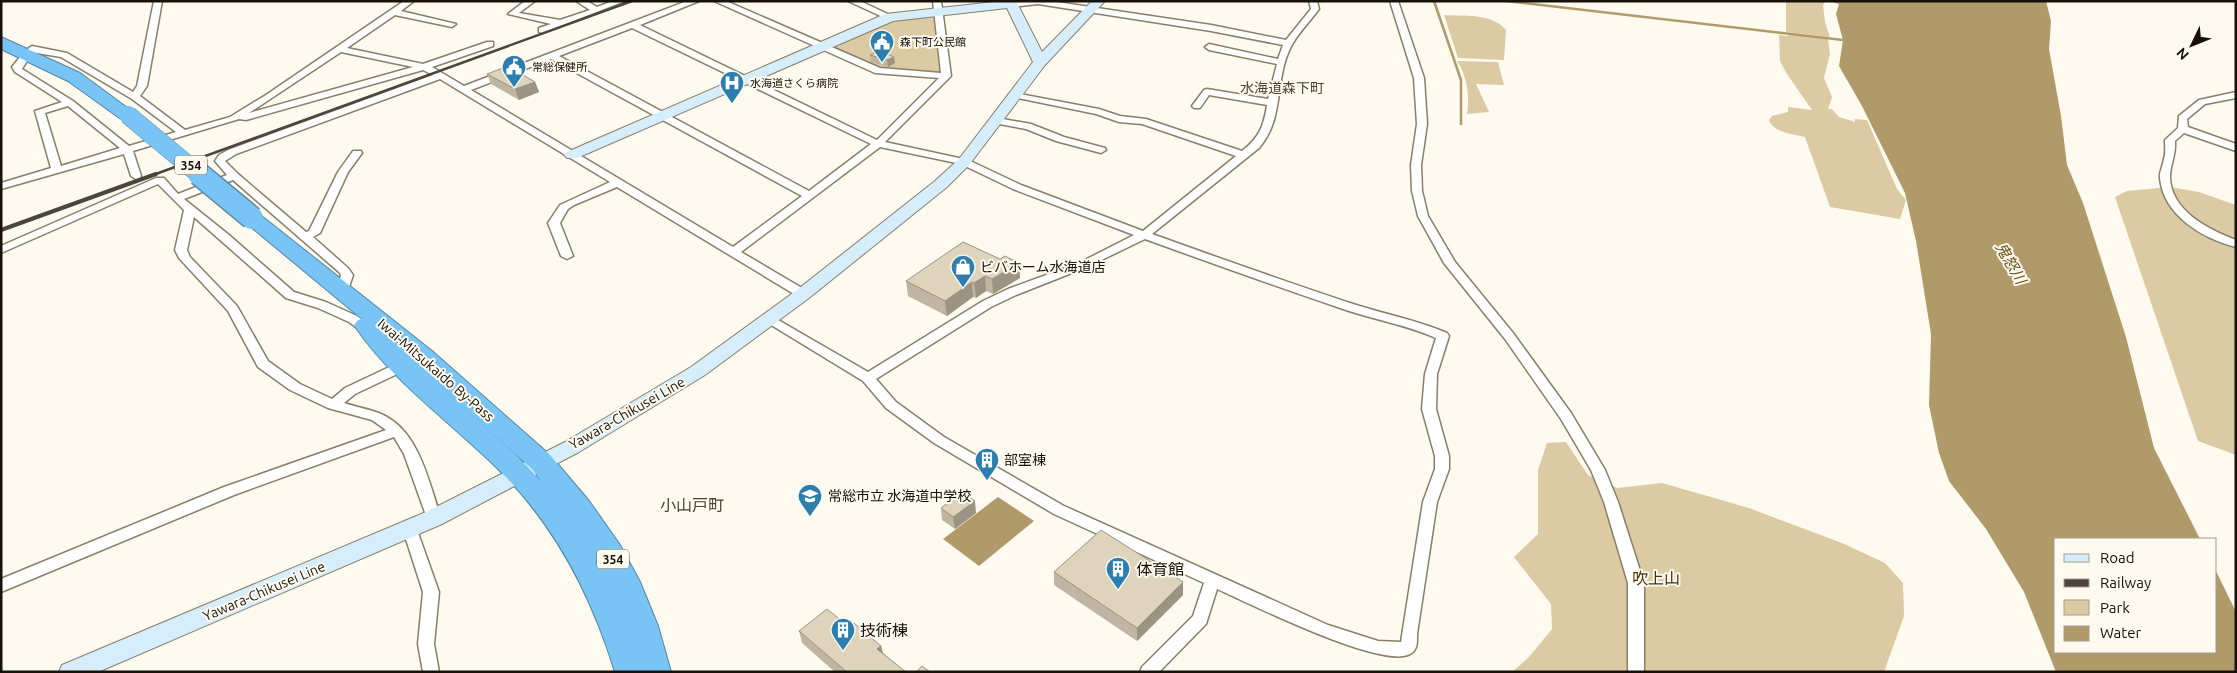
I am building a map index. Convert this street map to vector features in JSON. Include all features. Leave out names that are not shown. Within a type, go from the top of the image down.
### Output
[{"type":"highway","name":"Iwai-Mitsukaido By-Pass","points":[[1,34],[74,77],[132,106],[252,218],[335,287],[530,468]]},
{"type":"highway","name":"Iwai-Mitsukaido By-Pass","points":[[1,42],[30,51]]},
{"type":"highway","name":"Iwai-Mitsukaido By-Pass","points":[[335,287],[372,333],[413,361]]},
{"type":"highway","name":"354","points":[[530,468],[561,526],[587,564],[609,608],[631,672]]},
{"type":"highway","name":"354","points":[[530,468],[579,508],[610,553],[625,582],[643,626],[655,672]]},
{"type":"main road","name":"Yawara-Chikusei Line","points":[[71,672],[410,530],[572,447],[698,372],[803,294],[941,184],[964,162],[1018,95],[1040,62],[1099,1]]},
{"type":"main road","points":[[1011,3],[1040,62]]},
{"type":"street","points":[[132,106],[142,86],[158,1]]},
{"type":"street","points":[[233,119],[341,49],[410,1]]},
{"type":"street","points":[[531,1],[512,14],[561,23]]},
{"type":"street","points":[[580,1],[597,10]]},
{"type":"street","points":[[542,30],[621,1]]},
{"type":"street","points":[[465,89],[695,1]]},
{"type":"street","points":[[718,1],[878,71],[946,76]]},
{"type":"street","points":[[852,1],[890,17]]},
{"type":"street","points":[[868,378],[987,304],[1012,292],[1083,265],[1144,234],[1244,155],[1264,136],[1269,125],[1277,76],[1288,43],[1315,9],[1313,1]]},
{"type":"street","points":[[1394,1],[1419,78],[1422,124],[1416,165],[1417,191],[1423,216],[1450,263],[1509,336],[1566,416],[1598,470],[1611,502],[1636,583],[1636,672]]},
{"type":"street","points":[[572,155],[890,17],[937,6],[1038,2],[1211,28],[1288,43]]},
{"type":"street","points":[[937,6],[946,76]]},
{"type":"street","points":[[393,12],[452,24]]},
{"type":"street","points":[[633,25],[878,144],[964,162],[1034,194],[1265,279],[1368,313],[1424,328],[1443,336],[1431,374],[1429,409],[1442,456],[1442,469],[1430,502],[1409,634],[1409,645],[1406,649],[1378,648],[1341,637],[1287,616],[1058,510],[948,446],[903,416],[868,378],[769,320]]},
{"type":"street","points":[[1,186],[233,119],[259,114],[424,67],[490,44]]},
{"type":"street","points":[[1209,48],[1282,62]]},
{"type":"street","points":[[341,49],[424,67],[465,89],[803,294]]},
{"type":"street","points":[[136,176],[128,150],[70,103],[18,70],[17,67],[30,51],[64,55],[132,106],[184,134]]},
{"type":"street","points":[[552,56],[811,196]]},
{"type":"street","points":[[335,287],[347,275],[344,270],[234,176],[220,161],[232,152],[440,76]]},
{"type":"street","points":[[734,252],[878,144],[946,76]]},
{"type":"street","points":[[1198,106],[1207,92],[1273,103]]},
{"type":"street","points":[[1018,95],[1099,112],[1119,119],[1143,121],[1244,155]]},
{"type":"street","points":[[2183,129],[2182,118],[2197,104],[2236,95]]},
{"type":"street","points":[[57,171],[40,111],[70,103]]},
{"type":"street","points":[[997,121],[1028,126],[1060,139],[1101,150]]},
{"type":"street","points":[[2183,129],[2236,148]]},
{"type":"street","points":[[2183,129],[2170,140],[2170,156],[2165,170],[2166,182],[2172,200],[2191,224],[2208,234],[2236,244]]},
{"type":"street","points":[[306,236],[314,232],[343,172],[357,153]]},
{"type":"street","points":[[176,198],[234,176]]},
{"type":"street","points":[[1,250],[160,180],[176,198],[290,295],[322,305],[353,319],[372,333]]},
{"type":"street","points":[[567,256],[554,222],[564,207],[619,182]]},
{"type":"street","points":[[190,208],[181,250],[186,258],[233,308],[263,364],[295,387],[334,405],[376,417],[397,431],[411,454],[434,518]]},
{"type":"street","points":[[334,405],[350,391],[413,361]]},
{"type":"street","points":[[1,586],[229,492],[397,431]]},
{"type":"street","points":[[410,530],[431,592],[426,644],[431,672]]},
{"type":"street","points":[[1148,672],[1200,618],[1212,581]]},
{"type":"green space","points":[[1786,1],[1826,1],[1823,5],[1825,22],[1830,37],[1786,32]]},
{"type":"green space","points":[[936,14],[941,72],[882,70],[827,46],[886,20]]},
{"type":"green space","points":[[1444,15],[1477,16],[1500,25],[1506,30],[1504,60],[1458,58]]},
{"type":"green space","points":[[1788,34],[1828,39],[1830,54],[1824,78],[1832,97],[1828,109],[1832,109],[1839,117],[1855,122],[1855,119],[1867,120],[1897,189],[1906,200],[1900,219],[1830,207],[1805,137],[1784,132],[1771,124],[1769,120],[1772,116],[1788,112],[1788,107],[1812,110],[1780,61],[1779,35],[1788,36]]},
{"type":"green space","points":[[1457,61],[1498,62],[1504,85],[1476,84],[1489,112],[1467,114],[1467,86]]},
{"type":"green space","points":[[2170,187],[2199,192],[2236,205],[2236,455],[2198,441],[2115,197],[2127,191]]},
{"type":"green space","name":"吹上山","points":[[1566,442],[1588,475],[1617,488],[1662,483],[1749,508],[1842,543],[1885,563],[1903,583],[1904,616],[1884,672],[1512,672],[1529,657],[1552,629],[1551,604],[1514,557],[1538,534],[1538,470],[1547,443]]},
{"type":"water","name":"鬼怒川","points":[[1840,1],[2046,1],[2051,21],[2049,49],[2061,116],[2067,165],[2083,203],[2126,337],[2154,448],[2199,538],[2054,538],[2054,653],[2217,653],[2217,573],[2236,612],[2236,672],[2056,672],[2024,592],[1986,529],[1949,481],[1939,453],[1929,405],[1931,334],[1916,241],[1905,193],[1862,106],[1839,66],[1843,40],[1836,14]]},
{"type":"water","points":[[998,497],[1034,521],[979,566],[943,539]]},
{"type":"building","points":[[880,51],[894,57],[887,60],[870,55]]},
{"type":"building","points":[[508,66],[535,82],[515,89],[487,74]]},
{"type":"building","points":[[963,242],[1000,259],[1005,256],[1019,263],[992,279],[985,276],[974,283],[972,282],[945,301],[906,281]]},
{"type":"building","points":[[962,492],[975,501],[953,517],[941,508]]},
{"type":"building","name":"体育館","points":[[1101,530],[1183,582],[1137,628],[1054,572]]},
{"type":"building","name":"技術棟","points":[[827,609],[849,627],[854,623],[881,646],[877,649],[906,672],[847,672],[799,631]]},
{"type":"building","points":[[922,666],[930,672],[916,672]]},
{"type":"waterway","points":[[1434,1],[1461,80],[1461,124]]},
{"type":"waterway","points":[[1506,1],[1843,40]]},
{"type":"waterway","points":[[1834,1],[1840,3]]},
{"type":"railway","points":[[153,175],[632,1]]},
{"type":"railway","points":[[1,230],[156,174]]},
{"type":"place","name":"森下町公民館","points":[[882,63]]},
{"type":"place","name":"常総保健所","points":[[514,88]]},
{"type":"place","name":"水海道さくら病院","points":[[732,104]]},
{"type":"place","name":"ビバホーム水海道店","points":[[963,288]]},
{"type":"place","name":"部室棟","points":[[987,481]]},
{"type":"place","name":"常総市立 水海道中学校","points":[[810,517]]},
{"type":"place","name":"体育館","points":[[1118,590]]},
{"type":"place","name":"技術棟","points":[[843,651]]},
{"type":"district","name":"水海道森下町","points":[[1282,88]]},
{"type":"district","name":"小山戸町","points":[[692,505]]}]
